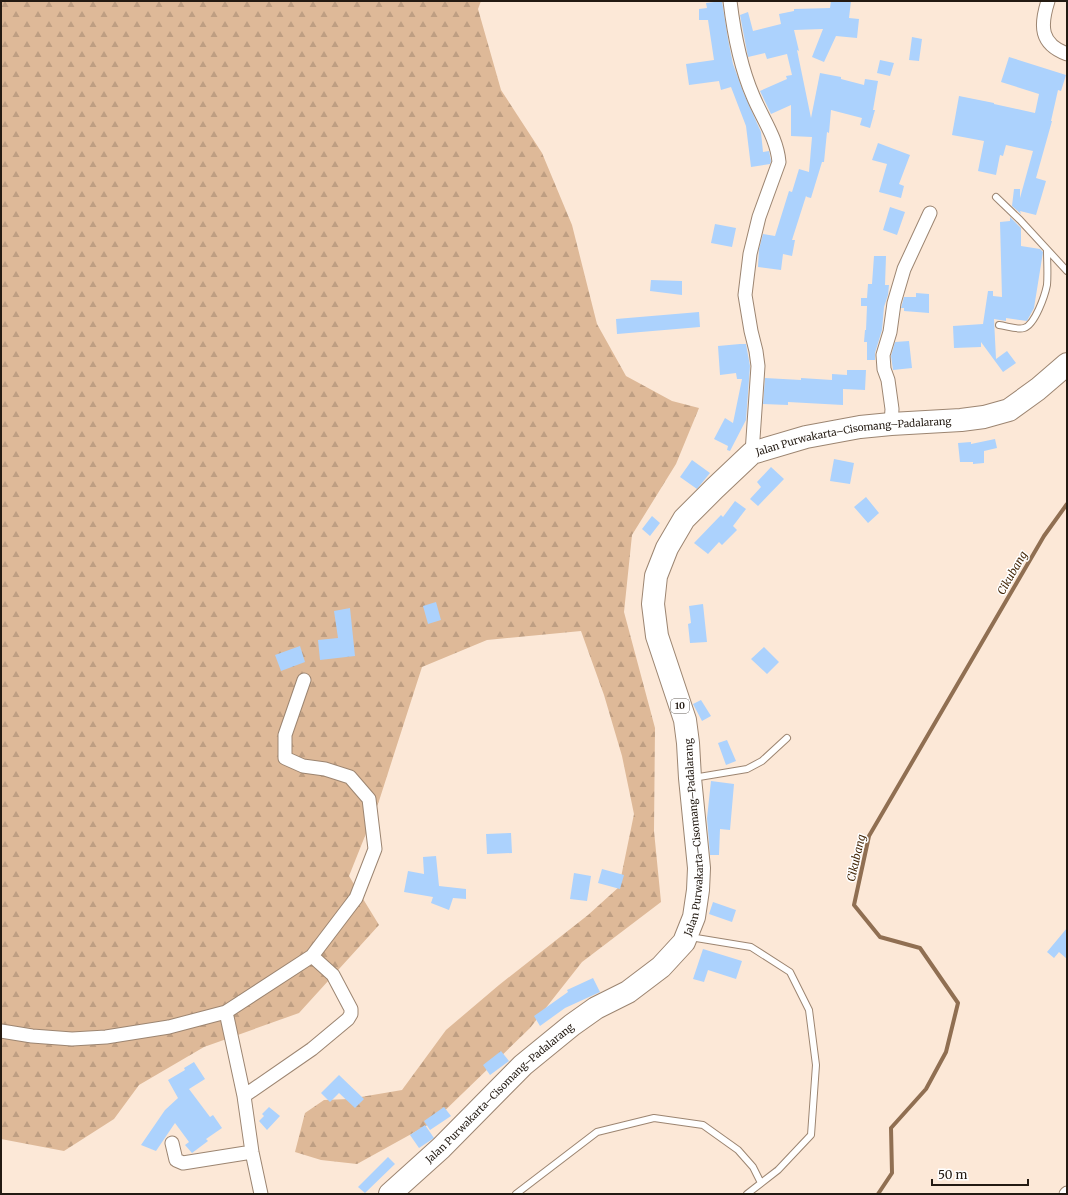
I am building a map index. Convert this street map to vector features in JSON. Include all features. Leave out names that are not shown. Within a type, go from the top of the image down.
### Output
[{"type":"highway","name":"Jalan Purwakarta–Cisomang–Padalarang","points":[[390,1194],[441,1148],[523,1065],[572,1025],[596,1008],[628,992],[661,968],[684,942],[694,918],[698,890],[698,868],[688,743],[685,720],[657,636],[654,604],[656,576],[666,548],[684,519],[752,453],[806,437],[860,427],[961,420],[984,417],[1009,410],[1038,389],[1067,364]]},
{"type":"street","points":[[730,1],[743,70],[753,97],[769,128],[779,155],[779,162],[759,217],[752,246],[745,295],[758,366],[752,453]]},
{"type":"street","points":[[1048,1],[1043,16],[1044,35],[1048,43],[1056,50],[1067,54]]},
{"type":"street","points":[[892,424],[892,409],[883,355],[890,332],[894,303],[904,269],[930,213]]},
{"type":"street","points":[[1,1031],[32,1036],[72,1039],[106,1037],[169,1027],[226,1012],[312,956],[356,898],[375,849],[369,799],[350,777],[303,766],[285,758],[285,735],[304,680]]},
{"type":"street","points":[[244,1096],[312,1049],[348,1019],[351,1014],[351,1009],[333,975],[312,956]]},
{"type":"street","points":[[226,1012],[244,1096],[252,1152],[261,1194]]},
{"type":"street","points":[[172,1143],[176,1160],[183,1163],[252,1152]]},
{"type":"lane","points":[[996,196],[1067,271]]},
{"type":"lane","points":[[999,325],[1023,328],[1030,326],[1033,322],[1045,293],[1047,284],[1047,250]]},
{"type":"lane","points":[[690,778],[747,769],[762,761],[788,738]]},
{"type":"lane","points":[[686,936],[751,947],[790,972],[809,1010],[816,1064],[810,1135],[778,1170],[747,1194]]},
{"type":"lane","points":[[516,1194],[597,1132],[654,1118],[703,1125],[738,1150],[753,1167],[761,1183]]},
{"type":"green space","points":[[1,1],[481,1],[478,9],[501,90],[542,153],[572,225],[597,324],[626,376],[672,401],[699,408],[676,464],[632,535],[624,612],[655,728],[654,831],[661,902],[582,962],[530,1028],[433,1122],[357,1164],[321,1160],[295,1152],[305,1113],[324,1100],[349,1099],[402,1090],[446,1030],[499,985],[588,915],[619,887],[634,814],[622,756],[604,695],[581,631],[487,640],[422,667],[379,801],[349,876],[379,925],[299,1013],[204,1047],[139,1085],[114,1119],[64,1151],[1,1139]]},
{"type":"building","points":[[722,1],[733,64],[744,94],[761,132],[763,152],[769,151],[771,161],[770,164],[751,167],[746,126],[731,87],[721,90],[719,81],[689,85],[686,64],[714,60],[708,20],[699,20],[699,9],[707,8],[706,3]]},
{"type":"building","points":[[831,1],[851,1],[849,18],[859,19],[857,38],[836,36],[824,62],[812,57],[823,29],[794,30],[811,118],[820,73],[841,77],[841,79],[864,85],[865,79],[878,81],[873,110],[875,110],[870,128],[860,125],[862,118],[831,110],[824,162],[822,162],[811,198],[806,196],[792,240],[795,240],[792,256],[783,254],[781,270],[758,267],[759,249],[763,234],[775,236],[789,191],[792,192],[799,169],[809,172],[812,137],[791,136],[791,105],[771,114],[760,91],[787,79],[786,76],[792,75],[787,54],[767,59],[765,53],[748,57],[740,15],[748,12],[753,31],[781,24],[779,14],[794,11],[794,9],[830,8]]},
{"type":"building","points":[[912,37],[922,39],[919,61],[909,60]]},
{"type":"building","points":[[1009,57],[1066,75],[1061,91],[1058,90],[1052,121],[1036,178],[1046,181],[1036,215],[1020,211],[1021,214],[1012,206],[1014,189],[1020,189],[1020,198],[1033,151],[1006,145],[1003,156],[1000,155],[996,175],[978,171],[984,141],[952,135],[959,96],[1035,113],[1039,94],[1001,82]]},
{"type":"building","points":[[880,60],[894,63],[890,76],[877,73]]},
{"type":"building","points":[[878,143],[910,155],[899,184],[904,186],[901,198],[879,192],[887,164],[872,160]]},
{"type":"building","points":[[890,207],[905,212],[897,235],[883,230]]},
{"type":"building","points":[[1010,217],[1021,228],[1021,246],[1040,249],[1043,252],[1034,308],[1027,321],[1006,318],[1006,321],[994,319],[996,359],[1007,351],[1016,363],[1003,372],[981,342],[981,347],[954,348],[953,326],[983,324],[988,291],[993,291],[993,296],[1002,297],[1000,222],[1010,221]]},
{"type":"building","points":[[715,224],[736,228],[732,247],[711,243]]},
{"type":"building","points":[[874,256],[886,256],[885,285],[889,285],[888,295],[884,307],[882,330],[875,353],[875,360],[867,360],[867,342],[864,342],[867,306],[861,306],[861,298],[867,298],[868,284],[872,284]]},
{"type":"building","points":[[651,280],[682,281],[682,295],[650,291]]},
{"type":"building","points":[[916,293],[929,294],[929,313],[904,311],[904,308],[901,308],[904,297],[916,297]]},
{"type":"building","points":[[699,312],[700,327],[617,334],[616,319]]},
{"type":"building","points":[[909,341],[912,368],[893,370],[891,356],[895,342]]},
{"type":"building","points":[[746,344],[750,366],[746,420],[730,451],[727,450],[728,446],[714,439],[725,418],[733,423],[742,379],[737,379],[736,373],[720,375],[718,346]]},
{"type":"building","points":[[847,370],[866,370],[865,390],[843,389],[843,405],[788,402],[788,405],[763,404],[765,378],[832,380],[832,374],[847,375]]},
{"type":"building","points":[[995,439],[997,448],[984,451],[984,463],[973,464],[973,462],[960,462],[958,443],[971,442],[971,444]]},
{"type":"building","points":[[834,459],[854,463],[850,484],[830,481]]},
{"type":"building","points":[[692,460],[710,473],[697,489],[680,477]]},
{"type":"building","points":[[771,467],[784,479],[758,506],[750,499],[761,487],[757,482]]},
{"type":"building","points":[[866,497],[879,513],[868,523],[854,507]]},
{"type":"building","points":[[735,501],[746,509],[733,526],[737,530],[722,545],[719,542],[708,554],[694,543],[721,515],[723,517]]},
{"type":"building","points":[[652,516],[660,523],[650,536],[642,529]]},
{"type":"building","points":[[436,602],[441,620],[428,624],[423,606]]},
{"type":"building","points":[[703,604],[707,642],[690,643],[688,624],[691,623],[689,606]]},
{"type":"building","points":[[350,608],[355,656],[320,660],[318,640],[338,638],[334,611]]},
{"type":"building","points":[[300,646],[305,662],[281,671],[275,655]]},
{"type":"building","points":[[764,647],[779,662],[767,674],[751,659]]},
{"type":"building","points":[[701,700],[711,716],[702,721],[693,704]]},
{"type":"building","points":[[727,740],[736,761],[726,765],[718,743]]},
{"type":"building","points":[[711,781],[734,784],[730,830],[720,829],[719,855],[710,855],[707,818]]},
{"type":"building","points":[[511,833],[512,853],[487,854],[486,834]]},
{"type":"building","points":[[436,856],[439,886],[466,889],[466,899],[453,898],[449,910],[431,903],[433,897],[404,892],[408,871],[424,874],[423,857]]},
{"type":"building","points":[[602,869],[624,875],[620,889],[598,883]]},
{"type":"building","points":[[574,873],[591,876],[587,901],[570,899]]},
{"type":"building","points":[[713,902],[736,910],[732,922],[709,914]]},
{"type":"building","points":[[1067,928],[1067,959],[1059,952],[1054,958],[1047,952]]},
{"type":"building","points":[[703,949],[742,961],[736,979],[708,970],[704,982],[693,979]]},
{"type":"building","points":[[593,978],[600,992],[565,1008],[540,1026],[534,1016],[568,992],[567,990]]},
{"type":"building","points":[[501,1051],[509,1061],[490,1075],[483,1065]]},
{"type":"building","points":[[194,1062],[205,1079],[189,1089],[210,1117],[213,1115],[222,1128],[206,1139],[208,1141],[192,1153],[185,1145],[189,1142],[175,1123],[156,1151],[141,1145],[165,1110],[178,1098],[168,1080],[185,1070],[184,1068]]},
{"type":"building","points":[[339,1075],[364,1099],[355,1108],[339,1093],[330,1102],[321,1093]]},
{"type":"building","points":[[269,1107],[280,1116],[267,1130],[259,1121],[264,1116],[262,1114]]},
{"type":"building","points":[[444,1107],[451,1116],[430,1130],[424,1121]]},
{"type":"building","points":[[425,1125],[434,1138],[419,1148],[410,1135]]},
{"type":"building","points":[[388,1157],[395,1164],[365,1193],[358,1187]]},
{"type":"waterway","name":"Cikubang","points":[[878,1194],[892,1173],[891,1128],[926,1089],[946,1052],[958,1003],[920,948],[880,937],[854,905],[869,836],[1044,536],[1067,504]]}]
